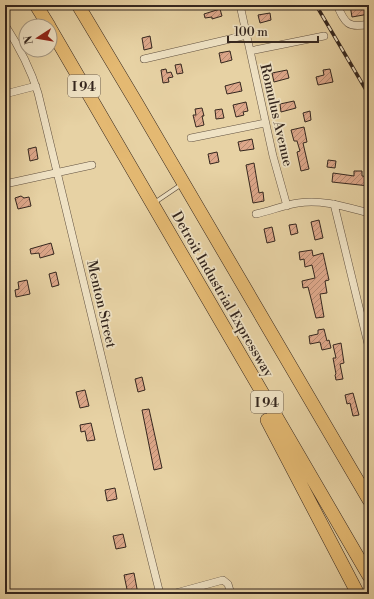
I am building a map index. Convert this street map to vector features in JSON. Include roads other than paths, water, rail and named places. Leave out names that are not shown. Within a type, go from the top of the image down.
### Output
[{"type":"highway","name":"Detroit Industrial Expressway","points":[[36,5],[44,18]]},
{"type":"highway","name":"Detroit Industrial Expressway","points":[[78,5],[369,500]]},
{"type":"highway","name":"Detroit Industrial Expressway","points":[[58,42],[369,576]]},
{"type":"highway","points":[[166,227],[358,594]]},
{"type":"street","name":"Romulus Avenue","points":[[240,5],[265,123],[287,206]]},
{"type":"street","points":[[337,5],[349,24],[353,26],[369,24]]},
{"type":"street","name":"Menton Street","points":[[5,25],[22,51],[31,70],[36,86],[160,594]]},
{"type":"street","points":[[144,59],[246,35]]},
{"type":"street","points":[[250,51],[324,36]]},
{"type":"street","points":[[5,94],[36,86]]},
{"type":"street","points":[[191,138],[265,123]]},
{"type":"street","points":[[5,184],[92,164]]},
{"type":"street","points":[[256,214],[307,202],[334,204],[369,214]]},
{"type":"street","points":[[334,204],[369,348]]},
{"type":"street","points":[[172,594],[223,580],[228,584],[231,594]]},
{"type":"lane","points":[[153,204],[183,183]]},
{"type":"railway","points":[[316,5],[369,95]]}]
